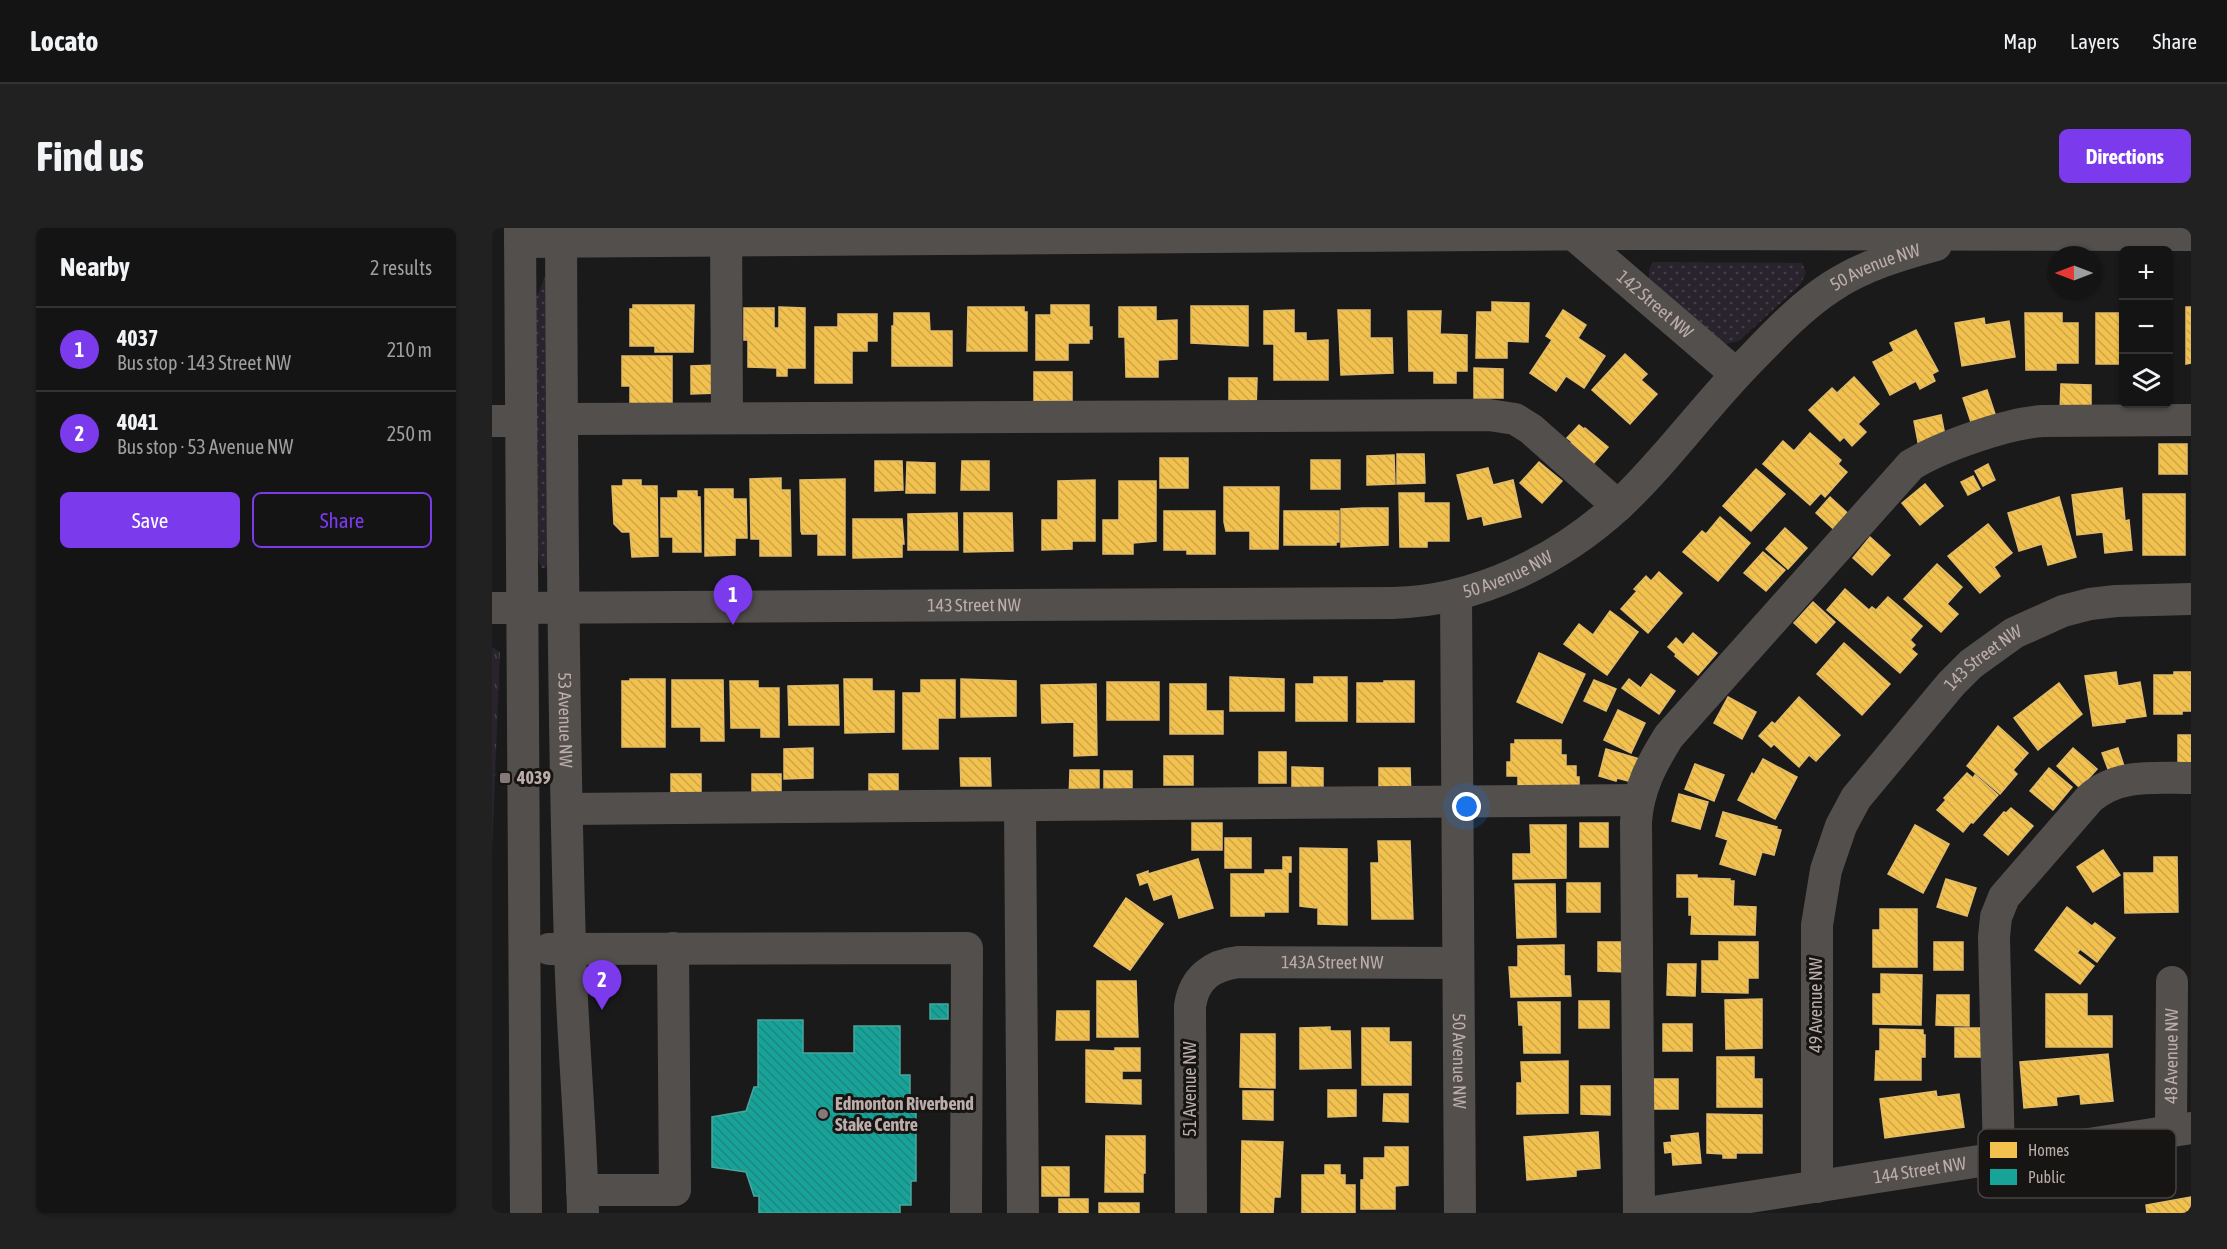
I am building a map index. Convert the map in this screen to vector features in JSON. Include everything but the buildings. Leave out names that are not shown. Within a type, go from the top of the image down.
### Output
[{"type":"street","points":[[526,1213],[525,948],[507,608],[506,421],[520,235],[1986,232],[2191,235]]},
{"type":"street","name":"50 Avenue NW","points":[[1460,1213],[1456,595],[1509,576],[1538,562],[1566,546],[1618,506],[1736,374],[1802,309],[1830,288],[1858,271],[1899,254],[1986,232]]},
{"type":"street","points":[[726,234],[727,418]]},
{"type":"street","name":"142 Street NW","points":[[1573,234],[1736,374]]},
{"type":"street","name":"53 Avenue NW","points":[[561,235],[570,949],[583,1201]]},
{"type":"street","points":[[563,419],[1502,416],[1532,429],[1618,506]]},
{"type":"street","points":[[1639,1213],[1636,822],[1638,800],[1647,776],[1670,736],[1911,465],[1936,452],[2022,423],[2191,420]]},
{"type":"street","name":"143 Street NW","points":[[507,608],[1394,603],[1435,600],[1456,595]]},
{"type":"street","name":"143 Street NW","points":[[1841,826],[1856,798],[1877,771],[1952,684],[1971,664],[2014,633],[2063,611],[2090,604],[2191,599]]},
{"type":"street","points":[[1998,1129],[1994,937],[1996,917],[2004,897],[2099,790],[2110,784],[2130,779],[2191,778]]},
{"type":"street","points":[[567,809],[1638,800]]},
{"type":"street","points":[[1020,806],[1023,1213]]},
{"type":"street","name":"49 Avenue NW","points":[[1817,1187],[1817,925],[1820,894],[1841,826]]},
{"type":"street","points":[[525,948],[967,948],[966,1213]]},
{"type":"street","points":[[583,1201],[675,1201],[673,948]]},
{"type":"street","name":"143A Street NW","points":[[1209,970],[1220,965],[1239,962],[1458,963]]},
{"type":"street","name":"51 Avenue NW","points":[[1191,1213],[1190,1006],[1195,986],[1209,970]]},
{"type":"street","name":"48 Avenue NW","points":[[2172,982],[2181,1130]]},
{"type":"street","name":"144 Street NW","points":[[1647,1213],[1978,1161]]},
{"type":"green space","points":[[1653,262],[1802,263],[1806,273],[1800,285],[1739,341],[1726,344],[1714,340],[1649,280],[1649,269]]},
{"type":"green space","points":[[546,274],[548,563],[545,568],[542,568],[537,547],[536,298]]},
{"type":"green space","points":[[492,647],[500,652],[492,853]]},
{"type":"place","name":"4037","points":[[733,625]]},
{"type":"place","name":"4039","points":[[505,778]]},
{"type":"place","name":"4041","points":[[602,1010]]},
{"type":"place","name":"Edmonton Riverbend Stake Centre","points":[[823,1114]]}]
